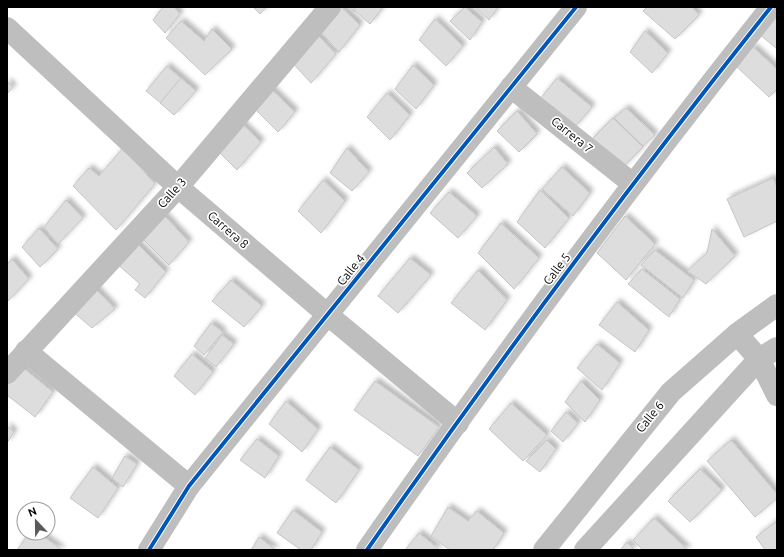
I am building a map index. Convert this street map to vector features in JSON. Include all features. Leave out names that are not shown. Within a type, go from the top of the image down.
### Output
[{"type":"street","name":"Calle 3","points":[[7,373],[178,187],[330,7]]},
{"type":"street","name":"Calle 4","points":[[149,550],[189,486],[576,7]]},
{"type":"street","name":"Calle 5","points":[[367,550],[435,451],[458,423],[547,299],[633,184],[771,7]]},
{"type":"street","name":"Carrera 8","points":[[7,28],[178,187],[328,315],[458,423]]},
{"type":"street","name":"Carrera 7","points":[[511,87],[633,184]]},
{"type":"street","name":"Calle 6","points":[[544,550],[671,392],[737,334],[777,305]]},
{"type":"street","points":[[737,334],[768,353],[777,395]]},
{"type":"street","points":[[26,351],[189,486]]},
{"type":"street","points":[[586,550],[768,353]]},
{"type":"building","points":[[163,7],[174,7],[180,14],[165,33],[153,20]]},
{"type":"building","points":[[253,7],[266,7],[260,14]]},
{"type":"building","points":[[335,7],[341,7],[360,25],[339,52],[317,28]]},
{"type":"building","points":[[350,7],[358,7],[355,12]]},
{"type":"building","points":[[356,7],[383,7],[370,24],[354,10]]},
{"type":"building","points":[[465,7],[482,22],[470,40],[450,21]]},
{"type":"building","points":[[475,7],[498,7],[489,20]]},
{"type":"building","points":[[647,7],[692,7],[699,15],[675,39],[643,11]]},
{"type":"building","points":[[777,11],[777,49],[758,33]]},
{"type":"building","points":[[435,19],[463,46],[446,66],[419,40]]},
{"type":"building","points":[[181,21],[204,41],[212,29],[232,49],[205,75],[166,38]]},
{"type":"building","points":[[645,31],[668,53],[652,73],[630,52]]},
{"type":"building","points":[[316,33],[336,54],[311,83],[289,59]]},
{"type":"building","points":[[753,47],[777,69],[777,89],[769,97],[736,66]]},
{"type":"building","points":[[413,65],[434,85],[416,109],[395,89]]},
{"type":"building","points":[[167,66],[182,79],[161,103],[146,91]]},
{"type":"building","points":[[181,78],[196,91],[174,115],[160,103]]},
{"type":"building","points":[[557,78],[592,107],[574,128],[540,99]]},
{"type":"building","points":[[7,81],[13,87],[7,94]]},
{"type":"building","points":[[267,85],[295,112],[278,132],[251,105]]},
{"type":"building","points":[[387,93],[410,115],[390,140],[367,117]]},
{"type":"building","points":[[626,108],[655,135],[643,146],[614,118]]},
{"type":"building","points":[[517,111],[537,134],[519,152],[497,131]]},
{"type":"building","points":[[613,118],[643,147],[622,168],[590,141]]},
{"type":"building","points":[[240,122],[261,142],[237,170],[216,149]]},
{"type":"building","points":[[494,147],[508,164],[482,188],[467,173]]},
{"type":"building","points":[[123,148],[155,184],[116,230],[73,186],[89,168],[99,176]]},
{"type":"building","points":[[347,148],[369,172],[352,191],[330,173]]},
{"type":"building","points":[[562,167],[590,193],[573,216],[542,189]]},
{"type":"building","points":[[773,178],[777,187],[777,221],[744,237],[727,199]]},
{"type":"building","points":[[323,180],[345,201],[321,233],[298,211]]},
{"type":"building","points":[[540,190],[569,218],[545,248],[517,222]]},
{"type":"building","points":[[449,192],[477,216],[458,238],[430,213]]},
{"type":"building","points":[[66,200],[83,218],[58,244],[44,227]]},
{"type":"building","points":[[163,214],[189,242],[169,265],[140,236]]},
{"type":"building","points":[[625,216],[655,244],[626,280],[597,253]]},
{"type":"building","points":[[501,223],[539,258],[514,289],[478,253]]},
{"type":"building","points":[[39,228],[58,249],[40,267],[22,247]]},
{"type":"building","points":[[712,229],[735,256],[706,284],[687,271],[707,253]]},
{"type":"building","points":[[136,242],[166,272],[145,298],[135,290],[140,284],[116,263]]},
{"type":"building","points":[[655,250],[694,280],[683,298],[641,265]]},
{"type":"building","points":[[410,258],[431,275],[398,313],[378,296]]},
{"type":"building","points":[[12,259],[29,279],[7,302],[7,264]]},
{"type":"building","points":[[642,269],[680,299],[669,317],[628,284]]},
{"type":"building","points":[[478,270],[507,300],[485,330],[451,303]]},
{"type":"building","points":[[231,280],[262,306],[244,327],[212,301]]},
{"type":"building","points":[[95,288],[115,309],[92,328],[71,310]]},
{"type":"building","points":[[617,302],[649,330],[635,352],[599,325]]},
{"type":"building","points":[[211,323],[223,332],[204,355],[194,346]]},
{"type":"building","points":[[222,335],[234,344],[216,367],[205,358]]},
{"type":"building","points":[[597,344],[620,363],[602,390],[577,368]]},
{"type":"building","points":[[192,354],[213,372],[195,395],[174,376]]},
{"type":"building","points":[[21,366],[53,392],[35,417],[7,395],[7,384]]},
{"type":"building","points":[[375,381],[439,427],[418,456],[354,410]]},
{"type":"building","points":[[581,381],[600,400],[585,422],[565,402]]},
{"type":"building","points":[[286,401],[318,429],[302,452],[269,424]]},
{"type":"building","points":[[511,403],[547,435],[523,461],[489,429]]},
{"type":"building","points":[[566,412],[578,423],[563,442],[551,431]]},
{"type":"building","points":[[7,426],[14,432],[7,443]]},
{"type":"building","points":[[257,439],[279,456],[265,478],[240,460]]},
{"type":"building","points":[[547,440],[556,449],[540,472],[526,461]]},
{"type":"building","points":[[731,440],[777,494],[777,498],[755,517],[707,461]]},
{"type":"building","points":[[330,447],[359,470],[336,503],[306,480]]},
{"type":"building","points":[[125,456],[137,464],[123,487],[112,478]]},
{"type":"building","points":[[93,467],[118,488],[98,518],[70,498]]},
{"type":"building","points":[[700,469],[722,490],[690,522],[668,501]]},
{"type":"building","points":[[448,507],[468,521],[477,511],[504,533],[493,550],[450,550],[431,536]]},
{"type":"building","points":[[293,510],[322,532],[311,550],[301,550],[277,533]]},
{"type":"building","points":[[654,518],[688,550],[643,550],[633,540]]},
{"type":"building","points":[[777,521],[777,550],[765,550],[756,537]]},
{"type":"building","points":[[419,533],[440,550],[405,550]]},
{"type":"building","points":[[259,537],[276,550],[251,550]]},
{"type":"building","points":[[23,541],[50,541],[62,550],[17,550]]},
{"type":"building","points":[[627,542],[635,550],[620,550]]},
{"type":"cycle path","points":[[149,550],[189,486],[576,7]]},
{"type":"cycle path","points":[[367,550],[565,275],[667,140],[771,7]]}]
